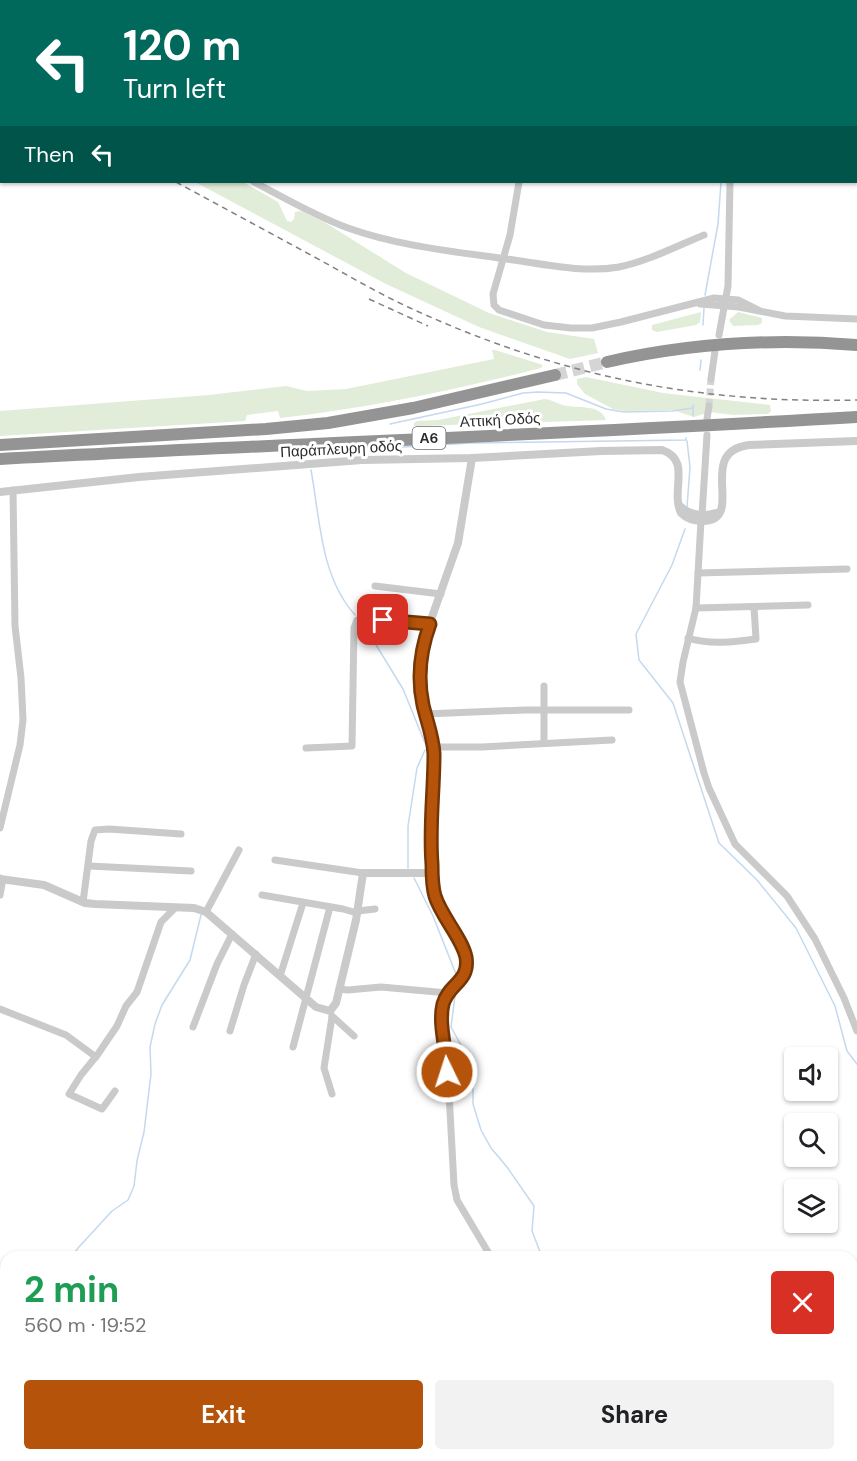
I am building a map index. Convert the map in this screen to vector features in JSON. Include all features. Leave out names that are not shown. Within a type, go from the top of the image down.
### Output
[{"type":"highway","points":[[607,362],[691,347],[749,342],[800,341],[857,345]]},
{"type":"highway","name":"Αττική Οδός","points":[[0,446],[328,423],[413,408],[555,375]]},
{"type":"highway","name":"Αττική Οδός","points":[[0,459],[857,417]]},
{"type":"street","points":[[256,183],[307,211],[371,235],[504,259],[596,270],[619,267],[641,260],[704,235]]},
{"type":"street","points":[[519,183],[504,259],[493,294],[494,305],[499,310],[544,325],[571,328],[592,328],[697,304],[725,302],[785,316],[857,319]]},
{"type":"street","points":[[719,334],[729,267],[730,183]]},
{"type":"street","points":[[711,379],[715,351]]},
{"type":"street","points":[[707,419],[708,406]]},
{"type":"street","points":[[707,435],[696,608],[680,682],[709,788],[735,844],[773,881],[801,916],[823,953],[857,1031]]},
{"type":"street","points":[[701,518],[716,513],[723,503],[723,463],[729,452],[738,447],[857,441]]},
{"type":"street","name":"Παράπλευρη οδός","points":[[0,492],[256,467],[362,460],[662,450],[669,452],[677,460],[679,471],[677,500],[683,509],[701,518]]},
{"type":"street","points":[[472,458],[461,530],[420,662],[425,714],[434,747],[430,820],[435,895],[466,957],[465,973],[448,993],[442,1006],[441,1022],[447,1056],[454,1185],[457,1200],[487,1251]]},
{"type":"street","points":[[0,828],[20,745],[23,720],[15,626],[13,490]]},
{"type":"street","points":[[698,573],[847,569]]},
{"type":"street","points":[[375,586],[441,594]]},
{"type":"street","points":[[696,608],[808,605]]},
{"type":"street","points":[[688,638],[699,642],[756,639],[754,607]]},
{"type":"street","points":[[306,748],[352,746],[354,628],[357,620],[364,618],[430,624]]},
{"type":"street","points":[[544,686],[544,743]]},
{"type":"street","points":[[425,714],[629,710]]},
{"type":"street","points":[[434,747],[482,747],[612,740]]},
{"type":"street","points":[[83,902],[93,833],[100,829],[182,834]]},
{"type":"street","points":[[206,912],[239,850]]},
{"type":"street","points":[[275,860],[363,873],[432,873]]},
{"type":"street","points":[[89,866],[191,871]]},
{"type":"street","points":[[332,1094],[324,1068],[331,1014],[336,1003],[357,912],[363,873]]},
{"type":"street","points":[[0,895],[0,878],[44,885],[83,902],[119,906],[194,908],[206,912],[316,1007],[331,1014],[354,1036]]},
{"type":"street","points":[[262,895],[357,912],[375,909]]},
{"type":"street","points":[[280,976],[303,903]]},
{"type":"street","points":[[293,1047],[330,907]]},
{"type":"street","points":[[115,1091],[102,1109],[69,1094],[117,1026],[126,1006],[137,992],[161,922],[175,908]]},
{"type":"street","points":[[193,1027],[217,964],[232,934]]},
{"type":"street","points":[[230,1031],[256,954]]},
{"type":"street","points":[[339,989],[381,987],[448,993]]},
{"type":"street","points":[[0,1009],[66,1035],[96,1057]]},
{"type":"green space","points":[[197,183],[245,183],[278,202],[287,221],[291,222],[295,212],[301,211],[324,222],[406,273],[489,313],[547,332],[594,339],[598,353],[570,359],[479,327],[386,284]]},
{"type":"green space","points":[[701,312],[700,322],[696,325],[657,332],[652,330],[652,325]]},
{"type":"green space","points":[[738,312],[762,318],[762,323],[733,326],[729,320]]},
{"type":"green space","points":[[492,350],[543,365],[541,368],[443,391],[313,414],[280,418],[278,411],[247,415],[245,421],[0,436],[0,411],[209,395],[286,386],[307,391],[346,389],[494,359]]},
{"type":"green space","points":[[586,377],[663,393],[770,405],[771,411],[768,414],[733,415],[710,412],[694,417],[673,410],[613,409],[585,394],[577,384],[577,379]]},
{"type":"green space","points":[[545,399],[563,405],[599,411],[606,420],[414,426],[417,421],[438,420]]},
{"type":"waterway","points":[[705,295],[718,224],[721,183]]},
{"type":"waterway","points":[[703,325],[704,308]]},
{"type":"waterway","points":[[700,370],[701,360]]},
{"type":"waterway","points":[[390,424],[523,393],[538,392],[566,393],[606,409],[624,412],[693,408]]},
{"type":"waterway","points":[[693,405],[693,416]]},
{"type":"waterway","points":[[319,452],[471,443],[686,440],[686,438]]},
{"type":"waterway","points":[[687,441],[690,467],[687,507]]},
{"type":"waterway","points":[[311,470],[328,565],[343,600],[355,615]]},
{"type":"waterway","points":[[685,529],[672,565],[636,634],[639,660],[673,703],[719,843],[757,880],[796,928],[835,1006],[847,1051],[857,1064]]},
{"type":"waterway","points":[[362,622],[403,689],[425,743]]},
{"type":"waterway","points":[[408,868],[408,826],[417,768],[425,750]]},
{"type":"waterway","points":[[414,878],[433,916],[456,974]]},
{"type":"waterway","points":[[76,1251],[112,1211],[128,1200],[134,1186],[144,1132],[151,1074],[150,1047],[155,1024],[162,1005],[190,960],[201,915]]},
{"type":"waterway","points":[[456,989],[451,1027],[473,1067],[473,1104],[481,1130],[491,1148],[534,1206],[532,1231],[540,1251]]},
{"type":"tunnel","points":[[555,375],[607,362]]},
{"type":"tunnel","points":[[709,406],[711,379]]},
{"type":"railway","points":[[178,183],[397,302],[463,331],[517,351],[627,380],[683,390],[739,397],[857,400]]},
{"type":"railway","points":[[369,299],[428,326]]},
{"type":"route","points":[[383,620],[430,624],[422,650],[420,675],[425,714],[434,744],[430,820],[433,880],[435,895],[444,917],[466,957],[465,973],[445,997],[441,1012],[447,1072]]}]
